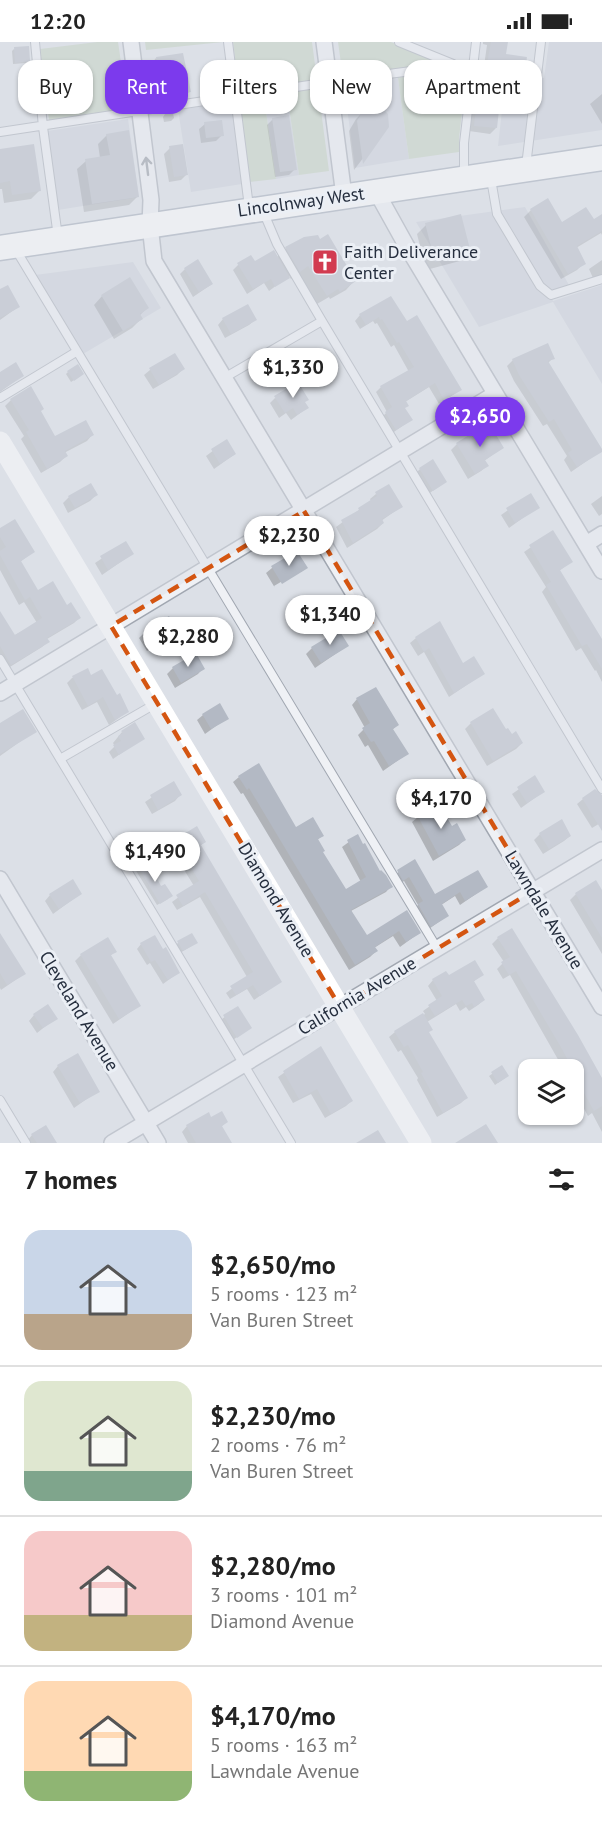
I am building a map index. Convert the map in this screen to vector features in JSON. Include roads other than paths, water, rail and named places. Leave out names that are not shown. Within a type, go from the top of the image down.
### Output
[{"type":"main road","name":"Lincolnway West","points":[[7,247],[602,158]]},
{"type":"street","name":"Lawndale Avenue","points":[[131,42],[133,60]]},
{"type":"street","points":[[324,42],[326,60]]},
{"type":"street","name":"Lawndale Avenue","points":[[140,114],[151,200],[150,225],[154,261],[602,1006]]},
{"type":"street","points":[[333,114],[344,196]]},
{"type":"street","points":[[376,191],[602,571]]},
{"type":"street","points":[[0,693],[495,394]]},
{"type":"street","name":"Diamond Avenue","points":[[0,442],[421,1143]]},
{"type":"street","points":[[586,544],[602,534]]},
{"type":"street","name":"California Avenue","points":[[112,1143],[602,850]]},
{"type":"street","name":"Cleveland Avenue","points":[[0,879],[158,1143]]},
{"type":"lane","points":[[34,42],[58,239]]},
{"type":"lane","points":[[228,42],[230,60]]},
{"type":"lane","points":[[399,42],[444,60]]},
{"type":"lane","points":[[473,60],[476,42]]},
{"type":"lane","points":[[525,169],[541,42]]},
{"type":"lane","points":[[0,132],[127,114]]},
{"type":"lane","points":[[237,114],[255,209],[602,789]]},
{"type":"lane","points":[[464,178],[467,114]]},
{"type":"lane","points":[[491,174],[497,214],[540,286],[550,295],[602,279]]},
{"type":"lane","points":[[7,247],[76,352],[437,948]]},
{"type":"lane","points":[[225,378],[322,321]]},
{"type":"lane","points":[[0,398],[76,352]]},
{"type":"lane","points":[[0,660],[291,1143]]},
{"type":"lane","points":[[60,759],[157,703]]},
{"type":"lane","points":[[0,1100],[26,1143]]},
{"type":"place","name":"Faith Deliverance Center","points":[[325,262]]}]
